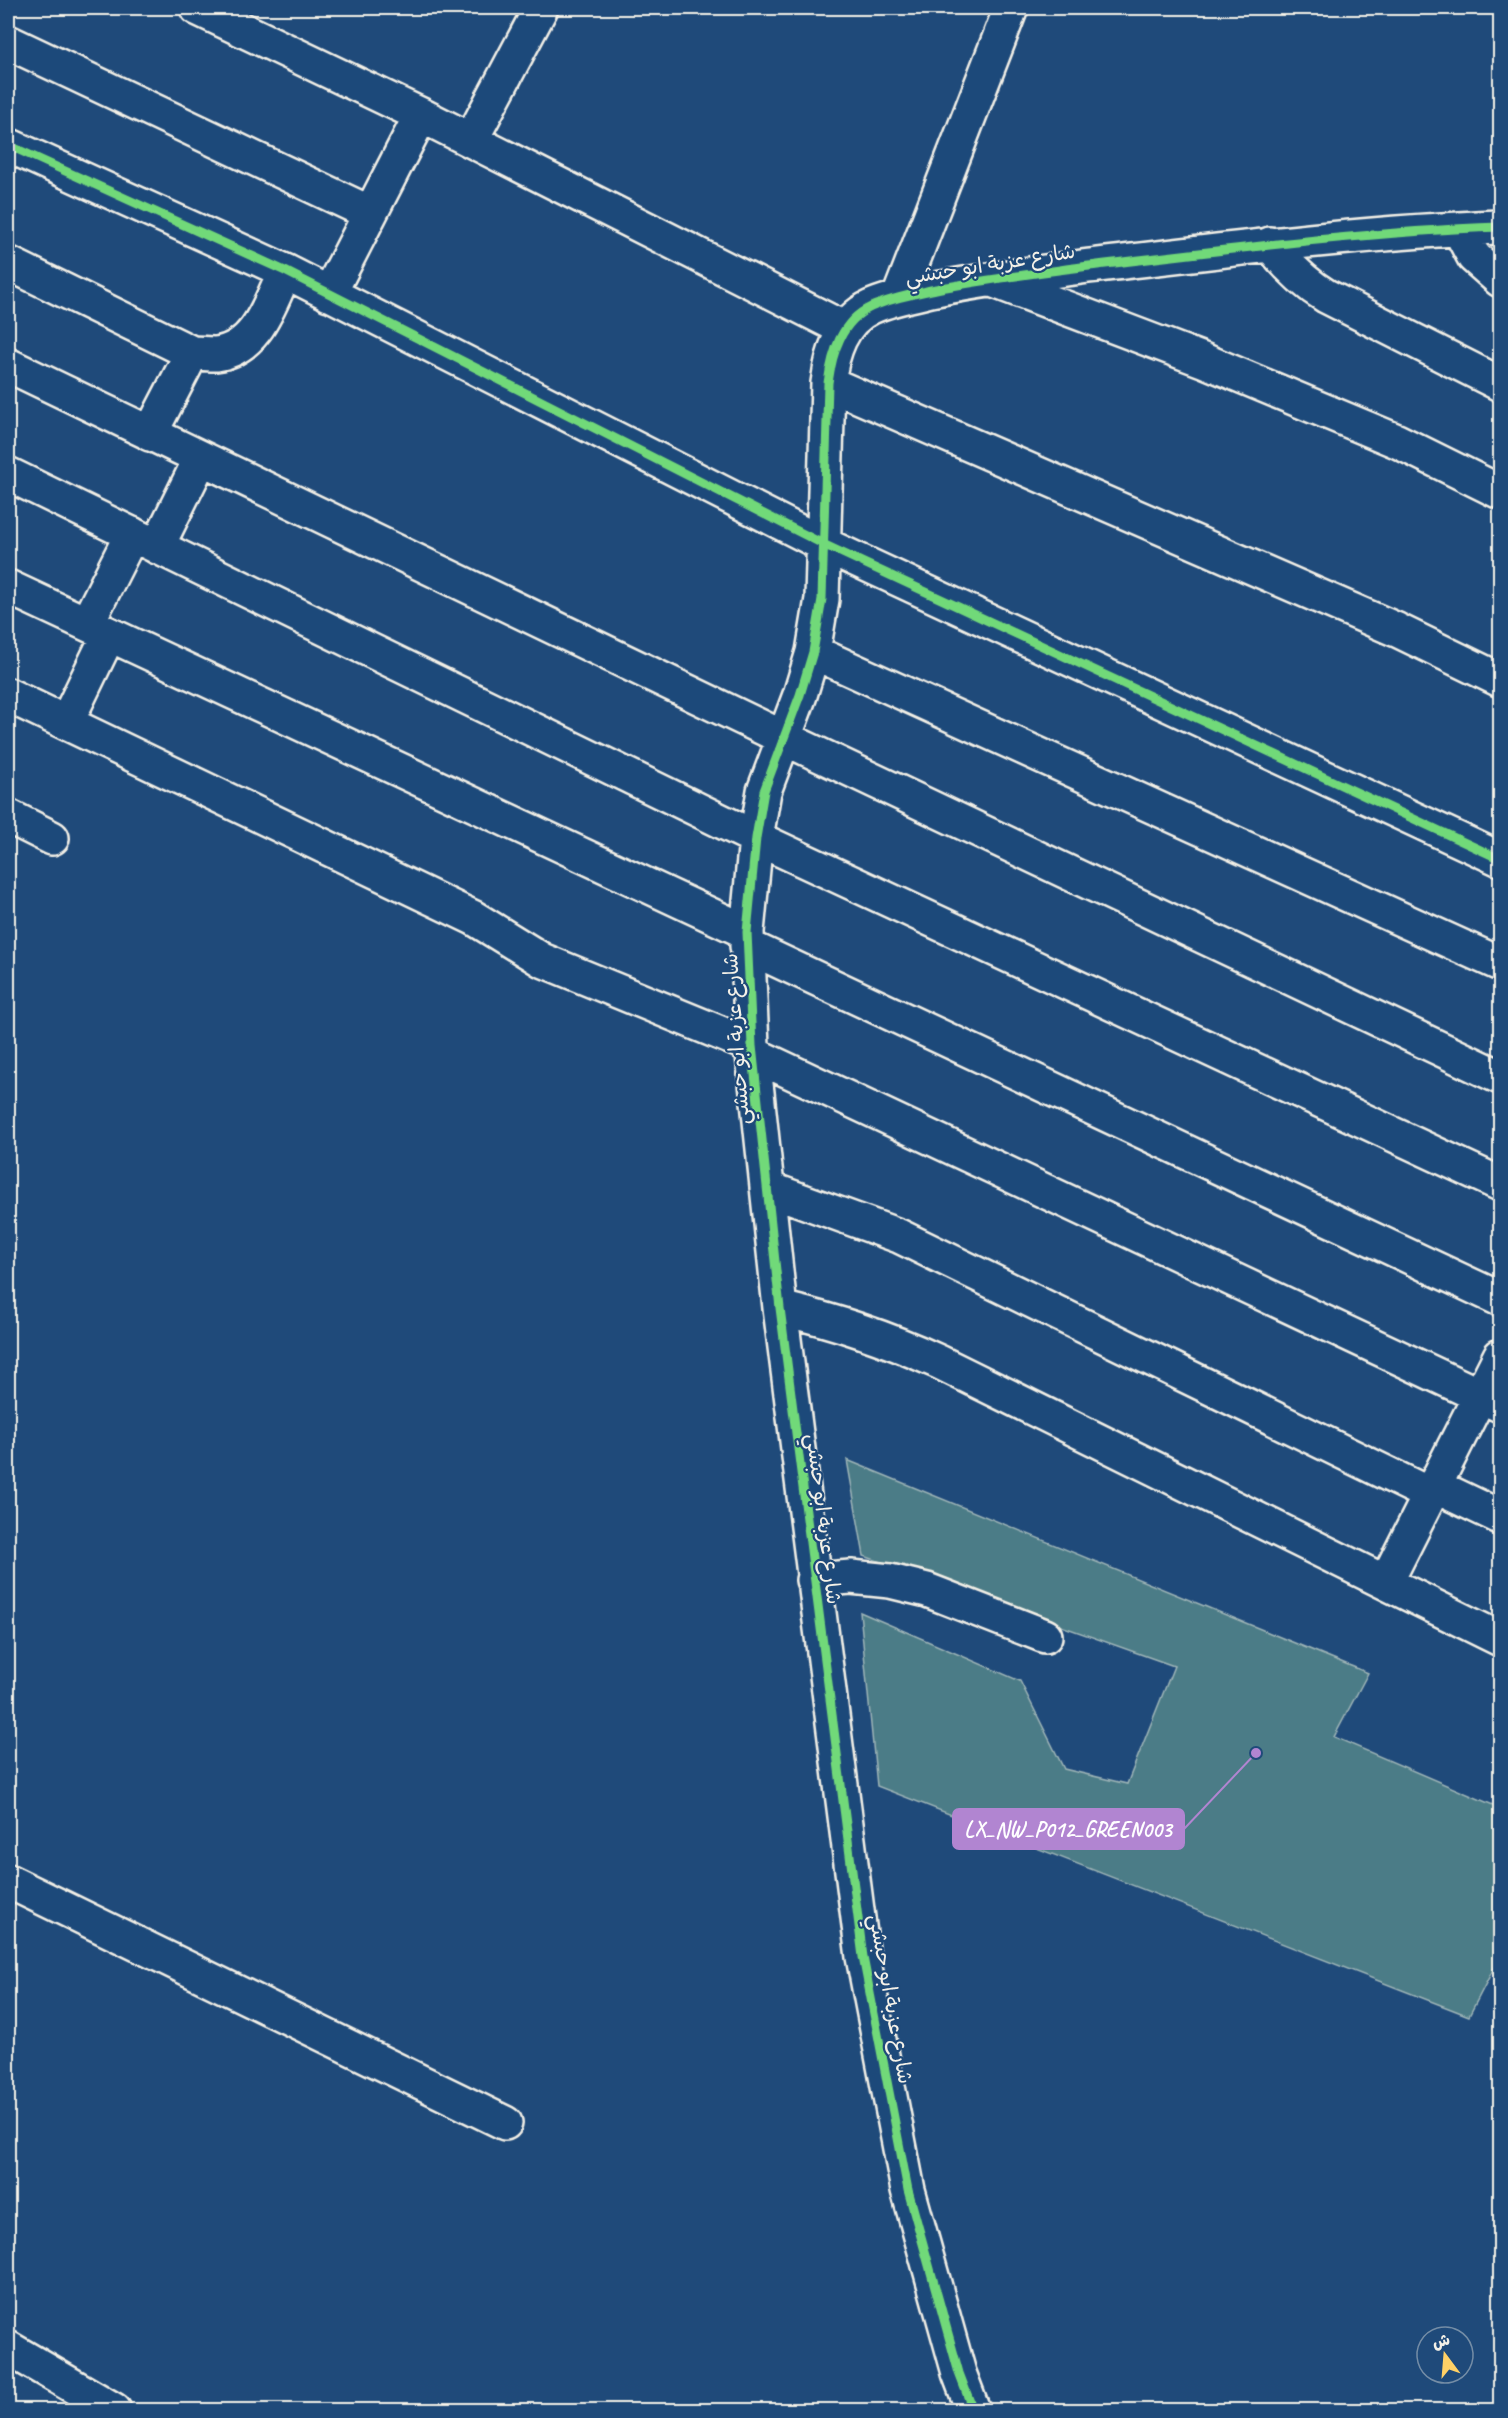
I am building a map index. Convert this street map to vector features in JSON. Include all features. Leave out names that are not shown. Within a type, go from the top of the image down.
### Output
[{"type":"street","points":[[197,8],[421,115],[845,329]]},
{"type":"street","points":[[471,140],[541,8]]},
{"type":"street","points":[[899,297],[1011,8]]},
{"type":"street","points":[[8,42],[370,213]]},
{"type":"street","points":[[328,294],[421,115]]},
{"type":"street","points":[[8,145],[285,271],[823,544],[1500,858]]},
{"type":"street","name":"شارع عزبة ابو حبشي","points":[[973,2410],[959,2373],[908,2190],[865,1969],[813,1580],[780,1308],[753,1050],[747,939],[756,838],[764,791],[782,737],[800,695],[813,652],[822,599],[828,383],[832,354],[845,329],[869,308],[899,297],[988,279],[1270,244],[1500,227]]},
{"type":"street","points":[[1459,229],[1474,257],[1500,280]]},
{"type":"street","points":[[1270,244],[1286,265],[1326,296],[1500,384]]},
{"type":"street","points":[[8,263],[192,353],[217,354],[241,345],[259,327],[285,271]]},
{"type":"street","points":[[988,279],[1203,360],[1396,441],[1500,492]]},
{"type":"street","points":[[150,434],[192,353]]},
{"type":"street","points":[[8,365],[782,737],[1500,1077]]},
{"type":"street","points":[[828,383],[1397,630],[1500,680]]},
{"type":"street","points":[[66,723],[98,629],[144,540],[201,458]]},
{"type":"street","points":[[8,474],[756,838],[1500,1184]]},
{"type":"street","points":[[8,586],[1500,1299]]},
{"type":"street","points":[[813,652],[1500,964]]},
{"type":"street","points":[[8,695],[474,918],[542,960],[753,1050],[1490,1400]]},
{"type":"street","points":[[8,816],[52,838]]},
{"type":"street","points":[[767,1188],[899,1236],[1433,1490],[1500,1517]]},
{"type":"street","points":[[780,1308],[834,1321],[888,1339],[1500,1639]]},
{"type":"street","points":[[1386,1582],[1433,1490],[1490,1400],[1500,1356]]},
{"type":"street","points":[[813,1580],[851,1578],[890,1581],[927,1590],[1045,1636]]},
{"type":"street","points":[[8,1881],[505,2123]]},
{"type":"street","points":[[8,2348],[114,2410]]},
{"type":"green space","points":[[847,1460],[1368,1673],[1334,1737],[1500,1808],[1500,1956],[1469,2016],[877,1786],[860,1612],[1020,1681],[1064,1769],[1127,1784],[1174,1666],[864,1556]]},
{"type":"cycle path","points":[[8,145],[285,271],[823,544],[1500,859]]},
{"type":"cycle path","points":[[973,2410],[959,2373],[908,2190],[863,1957],[780,1308],[752,1046],[747,932],[756,838],[764,791],[800,695],[813,652],[822,599],[828,383],[832,360],[845,329],[861,313],[886,301],[936,289],[1089,266],[1243,248],[1346,237],[1500,227]]},
{"type":"place","name":"LX_NW_P012_GREEN003","points":[[1256,1753]]}]
